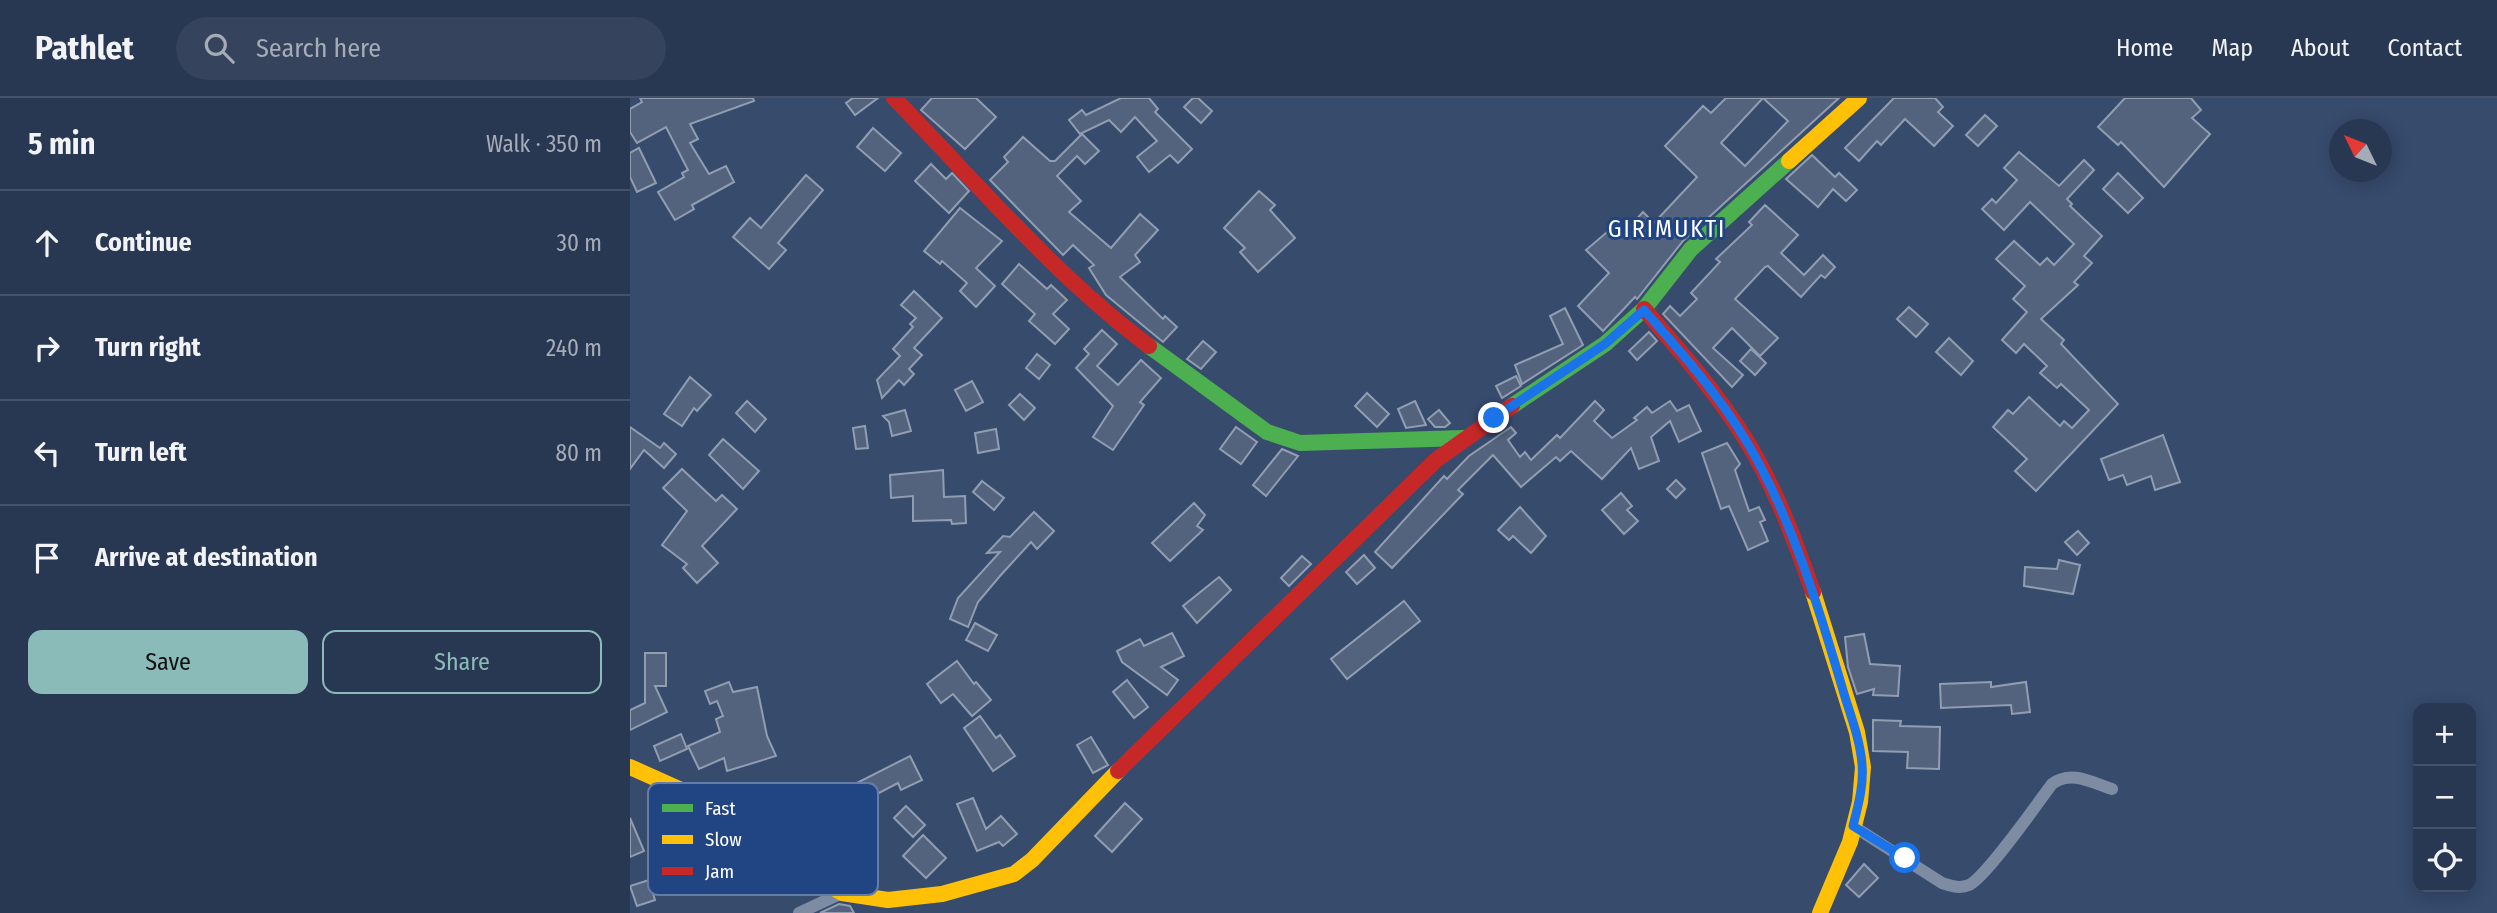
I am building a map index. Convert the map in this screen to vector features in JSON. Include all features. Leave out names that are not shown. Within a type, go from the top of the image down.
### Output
[{"type":"street","points":[[894,98],[1059,267],[1125,328],[1267,432],[1300,443],[1463,438]]},
{"type":"street","points":[[855,895],[888,900],[968,889],[1014,874],[1032,860],[1175,712],[1436,460],[1463,438],[1583,360],[1644,310],[1691,250],[1859,98]]},
{"type":"street","points":[[1644,310],[1695,368],[1742,434],[1759,464],[1790,535],[1832,654],[1860,748],[1863,766],[1860,799],[1853,826],[1820,913]]},
{"type":"street","points":[[630,767],[666,783]]},
{"type":"street","points":[[1853,826],[1942,883],[1957,888],[1971,884],[2004,848],[2052,784],[2061,777],[2075,777],[2112,789]]},
{"type":"street","points":[[799,913],[838,895]]},
{"type":"building","points":[[640,98],[753,98],[754,101],[690,124],[698,139],[690,143],[709,174],[726,166],[734,182],[692,205],[694,209],[675,220],[658,192],[684,177],[682,173],[688,170],[666,127],[637,143],[630,132],[630,109],[642,102]]},
{"type":"building","points":[[853,98],[878,98],[855,115],[846,103]]},
{"type":"building","points":[[932,98],[976,98],[996,117],[965,149],[921,110]]},
{"type":"building","points":[[1121,98],[1149,98],[1158,109],[1155,112],[1192,149],[1178,163],[1170,155],[1149,172],[1137,157],[1157,141],[1135,117],[1121,132],[1109,120],[1080,134],[1069,120],[1082,110],[1086,115]]},
{"type":"building","points":[[1193,98],[1198,98],[1212,111],[1201,123],[1184,107]]},
{"type":"building","points":[[1726,98],[1763,98],[1839,98],[1683,241],[1637,299],[1635,297],[1603,331],[1578,306],[1609,273],[1586,250],[1613,227],[1622,235],[1643,212],[1654,223],[1697,177],[1665,146],[1703,106],[1711,113]],"holes":[[[1763,98],[1788,121],[1745,166],[1721,143]]]},
{"type":"building","points":[[1894,98],[1935,98],[1943,107],[1938,112],[1953,126],[1934,146],[1905,119],[1881,145],[1877,141],[1859,161],[1845,148]]},
{"type":"building","points":[[2125,98],[2191,98],[2201,110],[2192,118],[2210,134],[2164,187],[2121,142],[2118,145],[2098,127]]},
{"type":"building","points":[[1985,115],[1997,126],[1978,146],[1966,135]]},
{"type":"building","points":[[873,128],[901,153],[885,171],[857,147]]},
{"type":"building","points":[[1082,134],[1099,151],[1085,164],[1077,156],[1057,176],[1081,201],[1069,212],[1111,248],[1140,214],[1158,230],[1135,255],[1140,262],[1120,277],[1163,319],[1165,316],[1177,327],[1163,342],[1106,295],[1089,268],[1094,265],[1073,245],[1063,255],[990,180],[1008,162],[1004,157],[1023,137],[1050,161],[1055,161]]},
{"type":"building","points":[[639,148],[656,183],[637,192],[630,177],[630,153]]},
{"type":"building","points":[[2019,152],[2059,186],[2084,160],[2094,170],[2067,199],[2072,204],[2070,206],[2102,236],[2084,256],[2092,263],[2074,282],[2078,285],[2041,319],[2064,340],[2061,344],[2118,404],[2036,491],[2015,471],[2027,459],[1993,427],[2008,410],[2013,414],[2029,397],[2060,426],[2064,421],[2072,428],[2089,410],[2061,384],[2057,388],[2040,373],[2047,366],[2024,344],[2016,353],[2002,340],[2027,312],[2013,299],[2025,286],[1996,259],[2014,241],[2040,265],[2047,258],[2054,265],[2074,244],[2030,202],[2004,230],[1982,209],[1992,199],[1996,203],[2017,180],[2004,168]]},
{"type":"building","points":[[1812,155],[1835,177],[1839,173],[1857,190],[1846,201],[1833,189],[1818,207],[1786,179]]},
{"type":"building","points":[[931,164],[946,179],[952,173],[969,191],[949,213],[915,181]]},
{"type":"building","points":[[2118,173],[2143,198],[2128,213],[2103,189]]},
{"type":"building","points":[[806,175],[823,190],[778,243],[786,250],[769,269],[733,237],[750,218],[761,228]]},
{"type":"building","points":[[1259,191],[1275,205],[1270,210],[1295,238],[1258,272],[1240,252],[1245,248],[1224,228]]},
{"type":"building","points":[[1765,205],[1798,235],[1781,253],[1804,275],[1823,255],[1835,267],[1825,278],[1821,275],[1801,297],[1768,266],[1735,299],[1778,338],[1760,356],[1732,328],[1713,348],[1743,375],[1732,387],[1663,314],[1670,306],[1680,316],[1697,299],[1691,293],[1720,262],[1716,259],[1752,225],[1749,222]]},
{"type":"building","points":[[960,208],[1002,241],[976,268],[995,286],[976,307],[960,291],[967,283],[942,261],[940,264],[924,251]]},
{"type":"building","points":[[1019,264],[1047,289],[1051,285],[1067,300],[1053,314],[1069,329],[1055,344],[1029,321],[1035,314],[1002,284]]},
{"type":"building","points":[[914,291],[942,318],[914,348],[922,355],[909,369],[914,374],[904,385],[899,380],[882,398],[877,380],[900,356],[893,349],[913,327],[910,324],[916,318],[901,305]]},
{"type":"building","points":[[1909,307],[1928,324],[1916,337],[1897,319]]},
{"type":"building","points":[[1565,308],[1583,345],[1522,384],[1515,365],[1563,344],[1550,316]]},
{"type":"building","points":[[1102,330],[1117,344],[1097,366],[1118,385],[1141,360],[1161,378],[1140,402],[1144,405],[1113,450],[1093,437],[1113,406],[1076,368],[1089,354],[1084,349]]},
{"type":"building","points":[[1649,332],[1657,341],[1637,360],[1629,351]]},
{"type":"building","points":[[1949,338],[1973,361],[1961,375],[1936,352]]},
{"type":"building","points":[[1203,341],[1216,352],[1201,369],[1187,359]]},
{"type":"building","points":[[1751,349],[1766,363],[1755,375],[1740,361]]},
{"type":"building","points":[[1037,354],[1050,365],[1039,379],[1026,368]]},
{"type":"building","points":[[1516,376],[1521,386],[1502,398],[1496,386]]},
{"type":"building","points":[[690,377],[711,395],[697,411],[694,408],[682,426],[664,414]]},
{"type":"building","points":[[972,381],[983,402],[966,411],[955,390]]},
{"type":"building","points":[[1367,393],[1389,414],[1377,427],[1355,406]]},
{"type":"building","points":[[1020,394],[1035,408],[1024,420],[1009,405]]},
{"type":"building","points":[[747,401],[766,419],[755,432],[736,413]]},
{"type":"building","points":[[1415,401],[1426,425],[1406,428],[1398,409]]},
{"type":"building","points":[[1595,401],[1604,410],[1594,421],[1612,438],[1637,420],[1634,418],[1647,407],[1652,413],[1670,401],[1677,411],[1689,405],[1701,431],[1679,442],[1670,421],[1651,437],[1659,461],[1639,469],[1631,448],[1602,479],[1571,451],[1560,461],[1556,457],[1521,487],[1493,455],[1458,490],[1463,494],[1392,568],[1375,552],[1444,476],[1447,479],[1469,456],[1511,427],[1516,433],[1508,440],[1520,457],[1525,452],[1531,460],[1557,435],[1560,438]]},
{"type":"building","points":[[905,410],[911,431],[892,436],[889,422],[883,416]]},
{"type":"building","points":[[1439,410],[1450,423],[1445,427],[1435,427],[1428,419]]},
{"type":"building","points":[[865,426],[868,448],[856,449],[853,428]]},
{"type":"building","points":[[630,427],[660,448],[664,443],[676,454],[664,468],[644,450],[630,469]]},
{"type":"building","points":[[1236,427],[1257,442],[1241,464],[1220,449]]},
{"type":"building","points":[[996,429],[999,449],[978,453],[975,433]]},
{"type":"building","points":[[2163,435],[2180,482],[2155,490],[2151,476],[2127,485],[2123,475],[2109,480],[2101,459]]},
{"type":"building","points":[[723,439],[759,471],[743,489],[709,455]]},
{"type":"building","points":[[1727,443],[1740,464],[1735,470],[1749,511],[1759,507],[1765,520],[1760,522],[1768,541],[1748,550],[1729,506],[1721,509],[1702,453]]},
{"type":"building","points":[[1282,449],[1298,456],[1266,496],[1253,485]]},
{"type":"building","points":[[682,469],[716,501],[722,495],[737,509],[702,546],[718,563],[697,583],[683,568],[687,564],[662,545],[687,511],[663,488]]},
{"type":"building","points":[[943,470],[944,497],[965,496],[966,523],[952,524],[951,520],[913,521],[913,496],[891,498],[890,475]]},
{"type":"building","points":[[1676,480],[1685,489],[1676,498],[1667,489]]},
{"type":"building","points":[[982,481],[1004,498],[994,510],[973,492]]},
{"type":"building","points":[[1621,493],[1632,506],[1627,510],[1638,521],[1624,534],[1602,510]]},
{"type":"building","points":[[1194,503],[1205,515],[1197,526],[1203,530],[1170,561],[1152,543]]},
{"type":"building","points":[[1520,507],[1546,536],[1531,553],[1513,536],[1509,540],[1498,530]]},
{"type":"building","points":[[1034,512],[1054,531],[1037,549],[1031,542],[1000,576],[978,602],[968,627],[950,619],[958,598],[1000,552],[987,553],[1003,536],[1010,537]]},
{"type":"building","points":[[2078,531],[2089,543],[2077,555],[2065,542]]},
{"type":"building","points":[[1364,555],[1375,568],[1357,584],[1346,572]]},
{"type":"building","points":[[1302,556],[1311,564],[1289,586],[1281,578]]},
{"type":"building","points":[[2059,560],[2080,565],[2073,594],[2024,586],[2025,567],[2057,569]]},
{"type":"building","points":[[1219,577],[1231,590],[1197,623],[1183,606]]},
{"type":"building","points":[[1404,601],[1420,621],[1347,679],[1331,659]]},
{"type":"building","points":[[975,623],[997,635],[988,651],[966,640]]},
{"type":"building","points":[[1172,633],[1184,656],[1161,667],[1178,680],[1167,695],[1122,662],[1117,651],[1140,639],[1144,646]]},
{"type":"building","points":[[1864,634],[1870,664],[1900,666],[1898,696],[1873,695],[1874,689],[1857,694],[1848,667],[1845,637]]},
{"type":"building","points":[[645,653],[666,653],[666,686],[655,686],[667,712],[630,730],[630,710],[645,703]]},
{"type":"building","points":[[957,661],[974,684],[976,682],[991,700],[972,716],[953,694],[941,703],[927,684]]},
{"type":"building","points":[[1127,680],[1148,707],[1134,718],[1113,692]]},
{"type":"building","points":[[729,682],[733,692],[757,687],[767,736],[776,756],[727,771],[724,758],[699,769],[688,746],[720,732],[716,719],[723,716],[717,701],[710,704],[705,691]]},
{"type":"building","points":[[1991,682],[1991,687],[2026,682],[2030,712],[2012,714],[2011,705],[1941,708],[1940,684]]},
{"type":"building","points":[[980,716],[996,738],[1000,735],[1015,756],[993,771],[964,728]]},
{"type":"building","points":[[1873,720],[1901,721],[1900,726],[1940,727],[1939,769],[1907,768],[1908,752],[1873,751]]},
{"type":"building","points":[[681,734],[687,749],[660,761],[654,746]]},
{"type":"building","points":[[1091,737],[1108,765],[1093,773],[1077,745]]},
{"type":"building","points":[[910,756],[922,780],[901,790],[898,783],[878,794],[878,783],[857,783]]},
{"type":"building","points":[[973,798],[986,829],[1001,816],[1017,834],[1003,846],[999,842],[977,851],[957,804]]},
{"type":"building","points":[[1125,803],[1142,819],[1112,852],[1095,836]]},
{"type":"building","points":[[906,806],[925,825],[913,837],[894,818]]},
{"type":"building","points":[[630,818],[644,851],[630,857]]},
{"type":"building","points":[[923,835],[946,858],[926,878],[903,856]]},
{"type":"building","points":[[1864,864],[1878,878],[1859,897],[1846,885]]},
{"type":"building","points":[[648,880],[648,895],[654,895],[655,900],[637,906],[630,886]]},
{"type":"building","points":[[839,904],[850,906],[854,913],[820,913]]},
{"type":"traffic: fast","points":[[1512,406],[1605,344],[1644,309],[1691,249],[1789,161]]},
{"type":"traffic: fast","points":[[1149,346],[1267,432],[1300,443],[1463,438]]},
{"type":"traffic: slow","points":[[1789,161],[1859,98]]},
{"type":"traffic: slow","points":[[1813,592],[1857,732],[1863,767],[1860,802],[1850,842],[1820,913]]},
{"type":"traffic: slow","points":[[630,767],[666,783]]},
{"type":"traffic: slow","points":[[855,895],[888,900],[942,894],[1014,874],[1032,860],[1118,771]]},
{"type":"traffic: jam","points":[[894,98],[1049,259],[1081,290],[1149,346]]},
{"type":"traffic: jam","points":[[1644,309],[1710,389],[1746,440],[1784,514],[1813,592]]},
{"type":"traffic: jam","points":[[1118,771],[1436,460],[1512,406]]},
{"type":"district","name":"GIRIMUKTI","points":[[1667,229]]},
{"type":"route","points":[[1494,418],[1572,368],[1644,310],[1695,368],[1731,418],[1759,464],[1790,535],[1832,654],[1860,748],[1863,766],[1860,799],[1853,826],[1905,858]]}]
